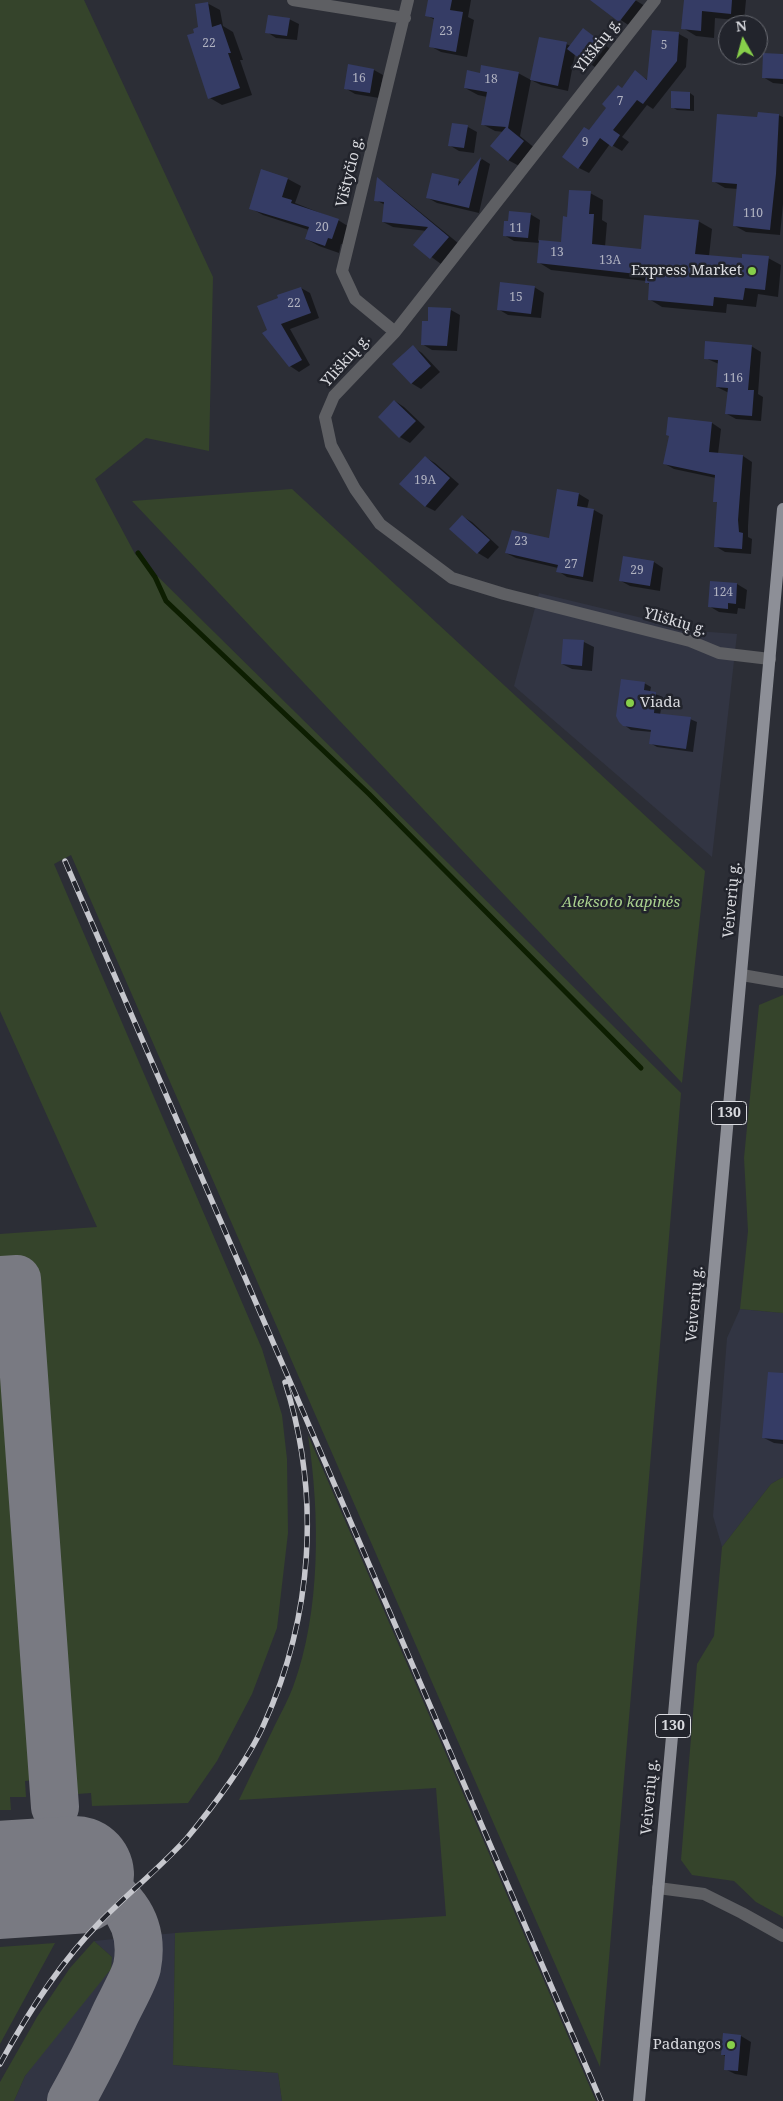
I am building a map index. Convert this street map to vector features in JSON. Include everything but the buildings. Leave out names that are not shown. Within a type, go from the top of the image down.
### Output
[{"type":"main road","name":"Veiverių g.","points":[[639,2101],[770,659],[780,573],[783,509]]},
{"type":"street","points":[[293,0],[405,18]]},
{"type":"street","name":"Vištyčio g.","points":[[395,332],[355,299],[342,271],[408,0]]},
{"type":"street","name":"Yliškių g.","points":[[655,0],[395,332],[334,396],[325,417],[331,445],[355,489],[380,524],[452,578],[504,594],[690,641],[720,652],[770,659]]},
{"type":"street","points":[[742,975],[783,982]]},
{"type":"street","points":[[658,1888],[704,1894],[783,1936]]},
{"type":"shaded area","points":[[539,593],[696,631],[737,634],[712,857],[514,686]]},
{"type":"shaded area","points":[[740,1309],[783,1313],[783,1477],[771,1484],[722,1547],[713,1516],[727,1338]]},
{"type":"shaded area","points":[[175,1933],[173,2065],[278,2073],[282,2101],[14,2101],[25,2076],[112,1957],[94,1941]]},
{"type":"green space","points":[[0,0],[84,0],[213,277],[209,451],[146,438],[95,479],[135,554],[681,1093],[600,2067],[71,855],[54,864],[262,1349],[282,1415],[287,1459],[288,1533],[277,1628],[252,1694],[217,1761],[188,1803],[92,1806],[91,1793],[77,1794],[76,1777],[65,1777],[33,1261],[0,1262],[0,1234],[97,1227],[0,1011]]},
{"type":"green space","name":"Aleksoto kapinės","points":[[292,489],[705,871],[682,1083],[132,501]]},
{"type":"green space","points":[[783,995],[783,1313],[740,1309],[748,1231],[744,1158],[759,1005]]},
{"type":"green space","points":[[0,1323],[6,1326],[35,1780],[25,1781],[26,1797],[10,1797],[11,1810],[0,1810]]},
{"type":"green space","points":[[308,1435],[596,2101],[282,2101],[278,2073],[173,2065],[175,1933],[446,1916],[436,1788],[239,1800],[291,1692],[302,1658],[309,1627],[316,1562],[316,1530],[315,1497]]},
{"type":"green space","points":[[783,1477],[783,1917],[756,1902],[734,1881],[692,1875],[681,1860],[697,1664],[714,1636],[722,1547],[771,1484]]},
{"type":"green space","points":[[94,1941],[112,1957],[111,1969],[25,2076],[14,2101],[0,2101],[0,2082],[37,2017],[70,1968]]},
{"type":"green space","points":[[55,1943],[0,2044],[0,1947]]},
{"type":"waterway","points":[[138,553],[155,577],[166,601],[369,794],[641,1068]]},
{"type":"taxiway","points":[[0,1280],[17,1279],[55,1807]]},
{"type":"taxiway","points":[[71,2101],[133,1979],[139,1950],[133,1921],[126,1909],[104,1889],[75,1875]]},
{"type":"runway","points":[[0,1880],[75,1875]]},
{"type":"railway","points":[[65,861],[601,2101]]},
{"type":"railway","points":[[0,2064],[33,2008],[70,1955],[99,1923],[187,1838],[240,1768],[264,1724],[280,1683],[293,1641],[302,1598],[306,1555],[307,1511],[304,1468],[285,1382]]},
{"type":"place","name":"Express Market","points":[[752,271]]},
{"type":"place","name":"Viada","points":[[630,703]]},
{"type":"place","name":"Padangos","points":[[731,2045]]}]
